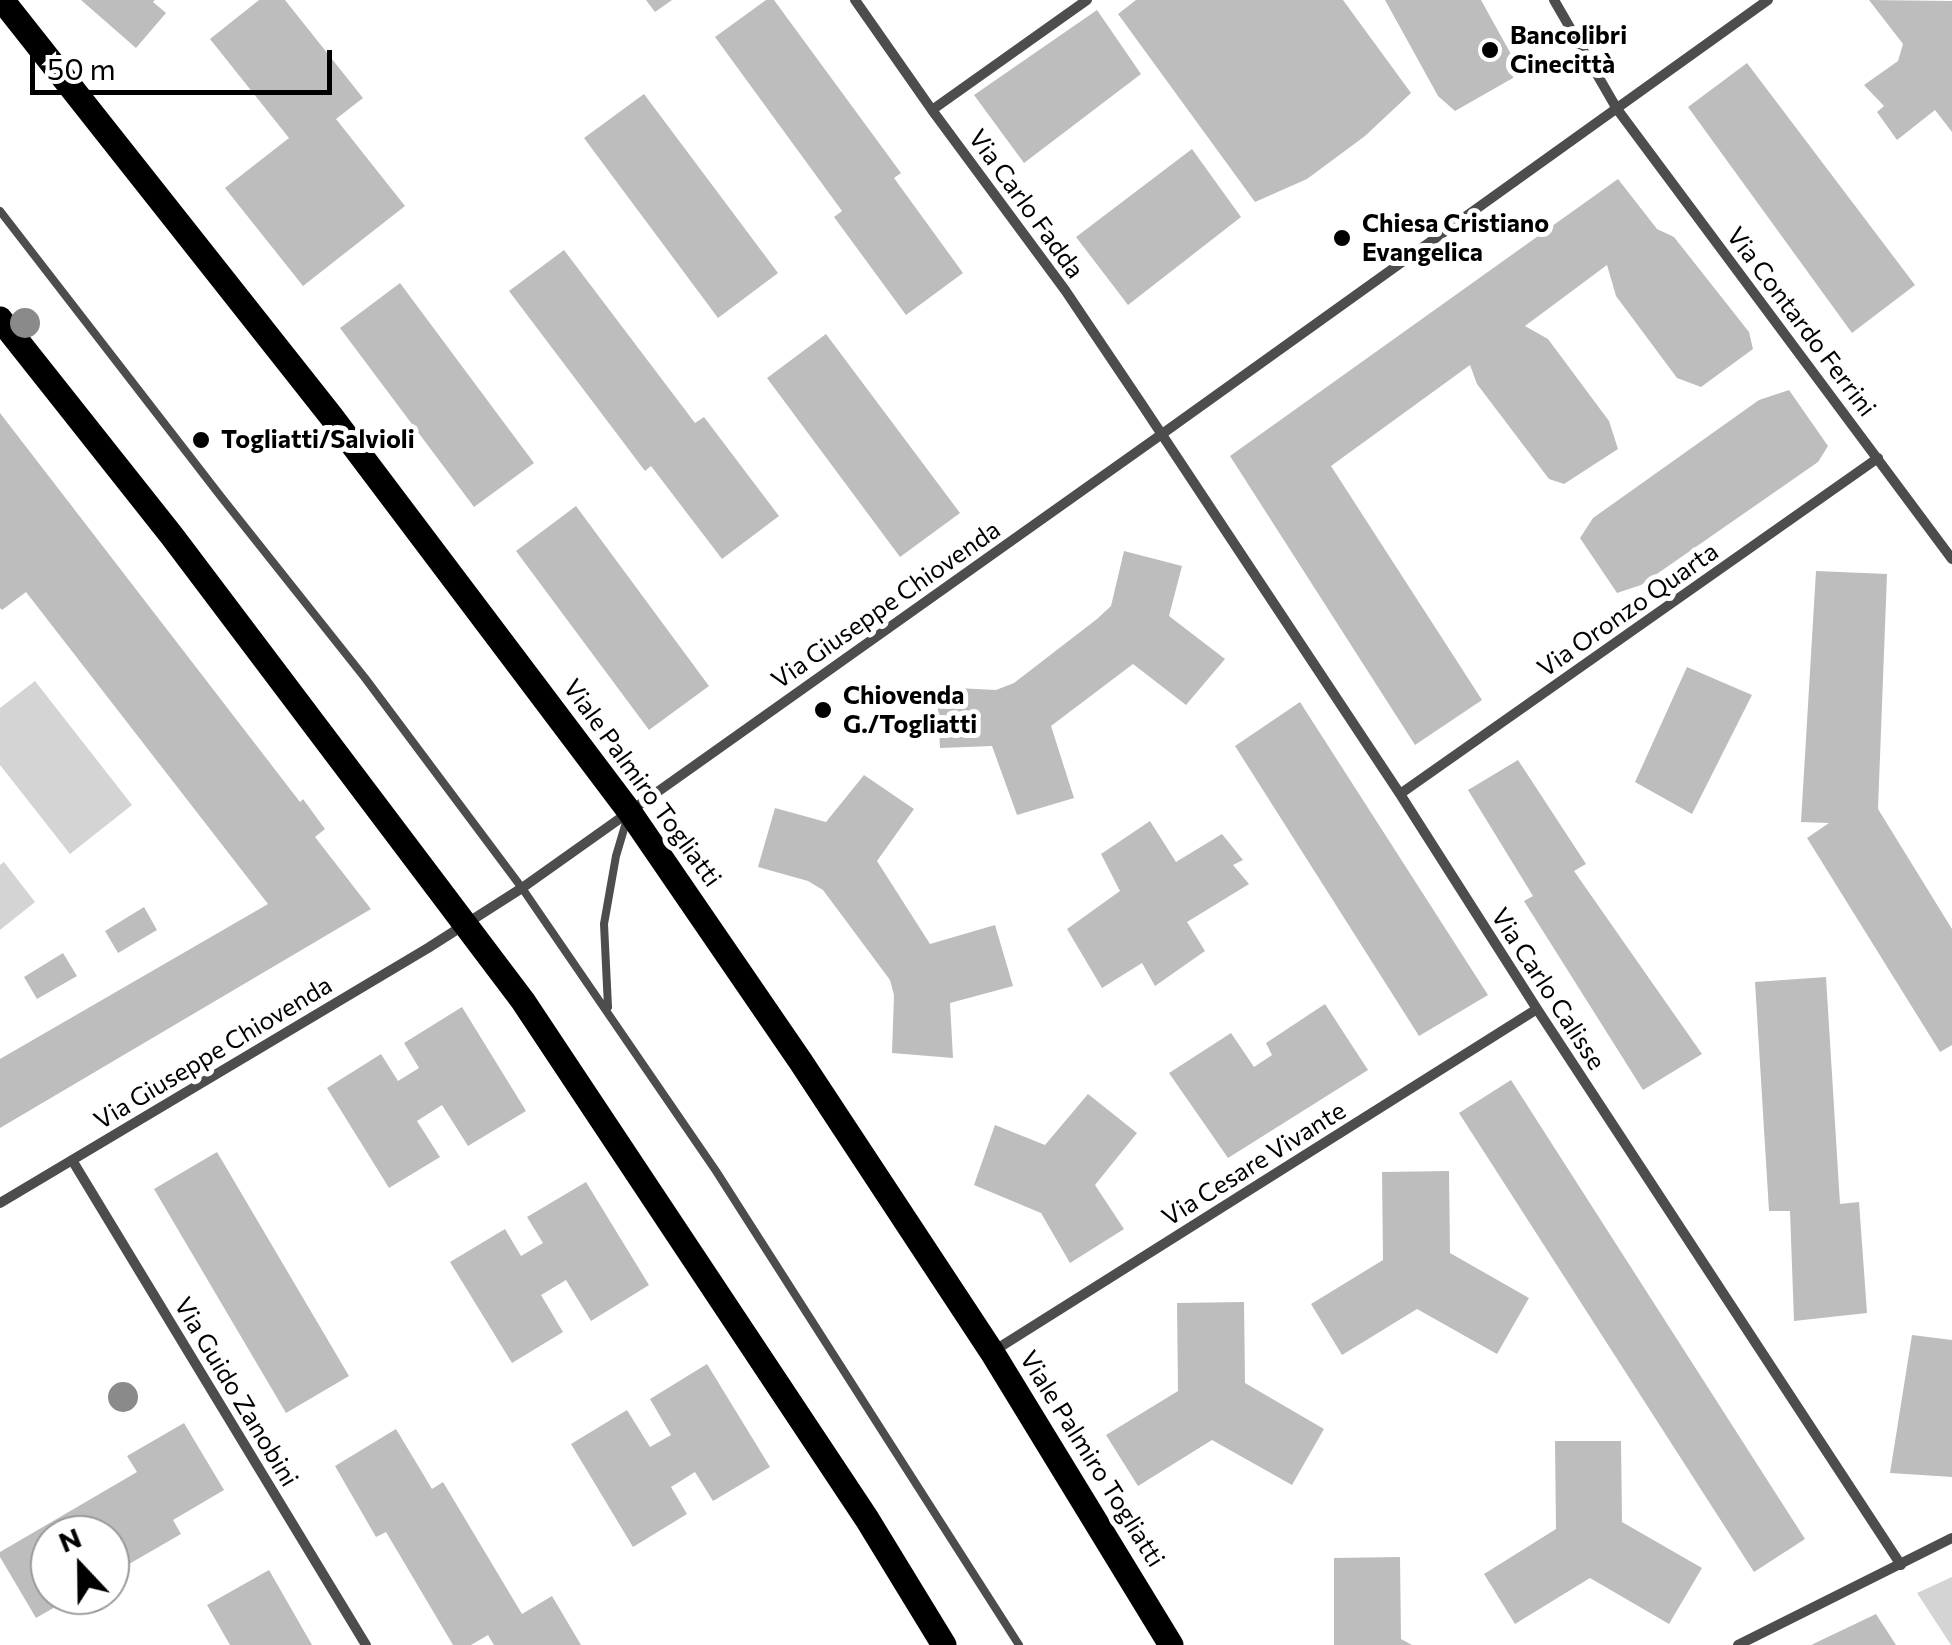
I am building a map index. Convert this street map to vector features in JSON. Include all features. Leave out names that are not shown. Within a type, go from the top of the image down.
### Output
[{"type":"main road","name":"Viale Palmiro Togliatti","points":[[2,0],[331,416],[629,811],[992,1352],[1171,1645]]},
{"type":"main road","points":[[0,319],[172,536],[533,1016],[867,1518],[944,1645]]},
{"type":"street","name":"Via Carlo Fadda","points":[[855,0],[1065,290],[1162,434]]},
{"type":"street","points":[[932,110],[1087,0]]},
{"type":"street","name":"Via Contardo Ferrini","points":[[1554,0],[1617,110],[1952,559]]},
{"type":"street","name":"Via Giuseppe Chiovenda","points":[[0,1203],[522,888],[1768,0]]},
{"type":"street","name":"Via Carlo Calisse","points":[[1162,434],[1901,1565]]},
{"type":"street","name":"Via Oronzo Quarta","points":[[1400,794],[1878,458]]},
{"type":"street","name":"Via Cesare Vivante","points":[[992,1352],[1537,1009]]},
{"type":"street","name":"Via Guido Zanobini","points":[[72,1160],[366,1645]]},
{"type":"street","points":[[1738,1645],[1952,1538]]},
{"type":"lane","points":[[0,210],[365,678],[522,888],[727,1188],[1019,1645]]},
{"type":"lane","points":[[608,1012],[604,924],[629,811]]},
{"type":"shaded area","points":[[35,681],[132,805],[70,854],[0,765],[0,708]]},
{"type":"shaded area","points":[[4,862],[35,902],[0,930],[0,865]]},
{"type":"shaded area","points":[[1952,1577],[1952,1645],[1951,1645],[1917,1593]]},
{"type":"building","points":[[81,0],[155,0],[166,13],[136,48]]},
{"type":"building","points":[[259,0],[285,0],[363,98],[336,119],[405,206],[303,286],[225,188],[289,138],[210,39]]},
{"type":"building","points":[[646,0],[672,0],[655,12]]},
{"type":"building","points":[[766,0],[774,0],[901,173],[894,178],[963,273],[906,315],[834,217],[842,211],[715,37]]},
{"type":"building","points":[[1136,0],[1343,0],[1411,93],[1365,136],[1307,179],[1255,202],[1118,14]]},
{"type":"building","points":[[1385,0],[1481,0],[1512,56],[1513,78],[1455,111],[1438,96]]},
{"type":"building","points":[[1869,0],[1952,1],[1952,132],[1935,110],[1897,140],[1877,112],[1884,106],[1864,85],[1898,61],[1903,44]]},
{"type":"building","points":[[1097,10],[1141,74],[1024,163],[974,95]]},
{"type":"building","points":[[1747,63],[1915,285],[1852,333],[1688,107]]},
{"type":"building","points":[[644,94],[778,273],[718,318],[584,138]]},
{"type":"building","points":[[1192,149],[1241,217],[1128,305],[1076,237]]},
{"type":"building","points":[[1618,179],[1657,229],[1674,237],[1749,332],[1753,349],[1701,387],[1677,378],[1616,296],[1607,265],[1525,326],[1548,339],[1609,421],[1618,449],[1564,484],[1549,479],[1477,384],[1470,365],[1331,466],[1482,700],[1415,745],[1230,456]]},
{"type":"building","points":[[564,250],[695,423],[704,417],[779,516],[722,559],[651,466],[645,471],[509,291]]},
{"type":"building","points":[[400,283],[534,463],[474,507],[340,328]]},
{"type":"building","points":[[826,334],[960,513],[900,557],[767,378]]},
{"type":"building","points":[[1789,390],[1828,446],[1818,462],[1641,585],[1617,593],[1580,538],[1593,518],[1759,400]]},
{"type":"building","points":[[0,413],[300,802],[303,799],[325,829],[315,837],[371,909],[0,1128],[0,1059],[268,904],[26,592],[0,608]]},
{"type":"building","points":[[576,506],[709,686],[649,730],[516,551]]},
{"type":"building","points":[[1124,551],[1182,566],[1169,616],[1225,659],[1186,705],[1133,664],[1051,726],[1074,798],[1017,815],[992,746],[940,748],[937,687],[996,690],[1014,683],[1111,606]]},
{"type":"building","points":[[1816,571],[1887,574],[1878,809],[1952,929],[1952,1045],[1940,1052],[1807,838],[1829,823],[1801,822]]},
{"type":"building","points":[[1687,667],[1752,695],[1692,814],[1635,782]]},
{"type":"building","points":[[1300,702],[1488,995],[1419,1036],[1235,746]]},
{"type":"building","points":[[1518,760],[1586,864],[1574,871],[1702,1054],[1643,1090],[1524,901],[1533,896],[1468,790]]},
{"type":"building","points":[[864,775],[914,809],[877,861],[930,944],[995,925],[1013,986],[950,1003],[953,1058],[892,1053],[894,995],[890,980],[823,890],[808,881],[758,867],[775,808],[826,822]]},
{"type":"building","points":[[1150,821],[1176,862],[1222,834],[1243,860],[1233,865],[1249,884],[1187,922],[1205,951],[1155,986],[1142,963],[1102,988],[1067,929],[1120,891],[1101,854]]},
{"type":"building","points":[[144,907],[157,930],[118,953],[105,931]]},
{"type":"building","points":[[63,953],[77,976],[37,999],[24,977]]},
{"type":"building","points":[[1826,977],[1840,1204],[1859,1202],[1867,1313],[1794,1321],[1790,1211],[1769,1211],[1755,982]]},
{"type":"building","points":[[1325,1004],[1368,1070],[1228,1158],[1169,1073],[1231,1033],[1254,1067],[1272,1055],[1266,1043]]},
{"type":"building","points":[[462,1007],[526,1111],[468,1146],[442,1105],[417,1121],[440,1157],[389,1188],[327,1088],[381,1054],[398,1081],[419,1068],[404,1043]]},
{"type":"building","points":[[1511,1080],[1805,1539],[1754,1572],[1459,1113]]},
{"type":"building","points":[[1088,1094],[1137,1133],[1095,1185],[1124,1229],[1070,1263],[1041,1213],[974,1185],[995,1125],[1045,1145]]},
{"type":"building","points":[[217,1152],[349,1376],[286,1413],[154,1189]]},
{"type":"building","points":[[1449,1171],[1450,1253],[1529,1298],[1497,1354],[1417,1309],[1342,1355],[1311,1304],[1383,1260],[1382,1172]]},
{"type":"building","points":[[586,1182],[649,1285],[591,1321],[566,1280],[541,1295],[563,1332],[512,1363],[450,1262],[505,1229],[521,1256],[543,1243],[527,1217]]},
{"type":"building","points":[[1244,1302],[1245,1383],[1324,1429],[1292,1485],[1212,1440],[1138,1486],[1106,1435],[1178,1391],[1177,1303]]},
{"type":"building","points":[[1912,1335],[1952,1340],[1952,1477],[1890,1473]]},
{"type":"building","points":[[707,1364],[770,1467],[713,1501],[695,1472],[671,1487],[687,1514],[633,1547],[571,1444],[627,1410],[650,1447],[671,1435],[650,1399]]},
{"type":"building","points":[[184,1423],[224,1490],[173,1520],[181,1534],[130,1563],[130,1515],[63,1515],[137,1472],[127,1456]]},
{"type":"building","points":[[396,1429],[432,1489],[443,1482],[522,1614],[552,1596],[581,1645],[494,1645],[488,1635],[471,1645],[453,1645],[386,1532],[376,1537],[335,1466]]},
{"type":"building","points":[[1555,1441],[1621,1441],[1622,1522],[1702,1568],[1669,1624],[1590,1578],[1515,1624],[1484,1574],[1556,1529]]},
{"type":"building","points":[[30,1534],[30,1608],[0,1557],[0,1552]]},
{"type":"building","points":[[1400,1557],[1401,1639],[1412,1645],[1334,1645],[1334,1558]]},
{"type":"building","points":[[269,1570],[312,1645],[230,1645],[207,1605]]},
{"type":"building","points":[[1876,1614],[1896,1645],[1811,1645]]},
{"type":"place","name":"Bancolibri Cinecittà","points":[[1490,50]]},
{"type":"place","name":"Chiesa Cristiano Evangelica","points":[[1342,238]]},
{"type":"place","name":"Togliatti/Salvioli","points":[[201,440]]},
{"type":"place","name":"Chiovenda G./Togliatti","points":[[823,710]]}]
